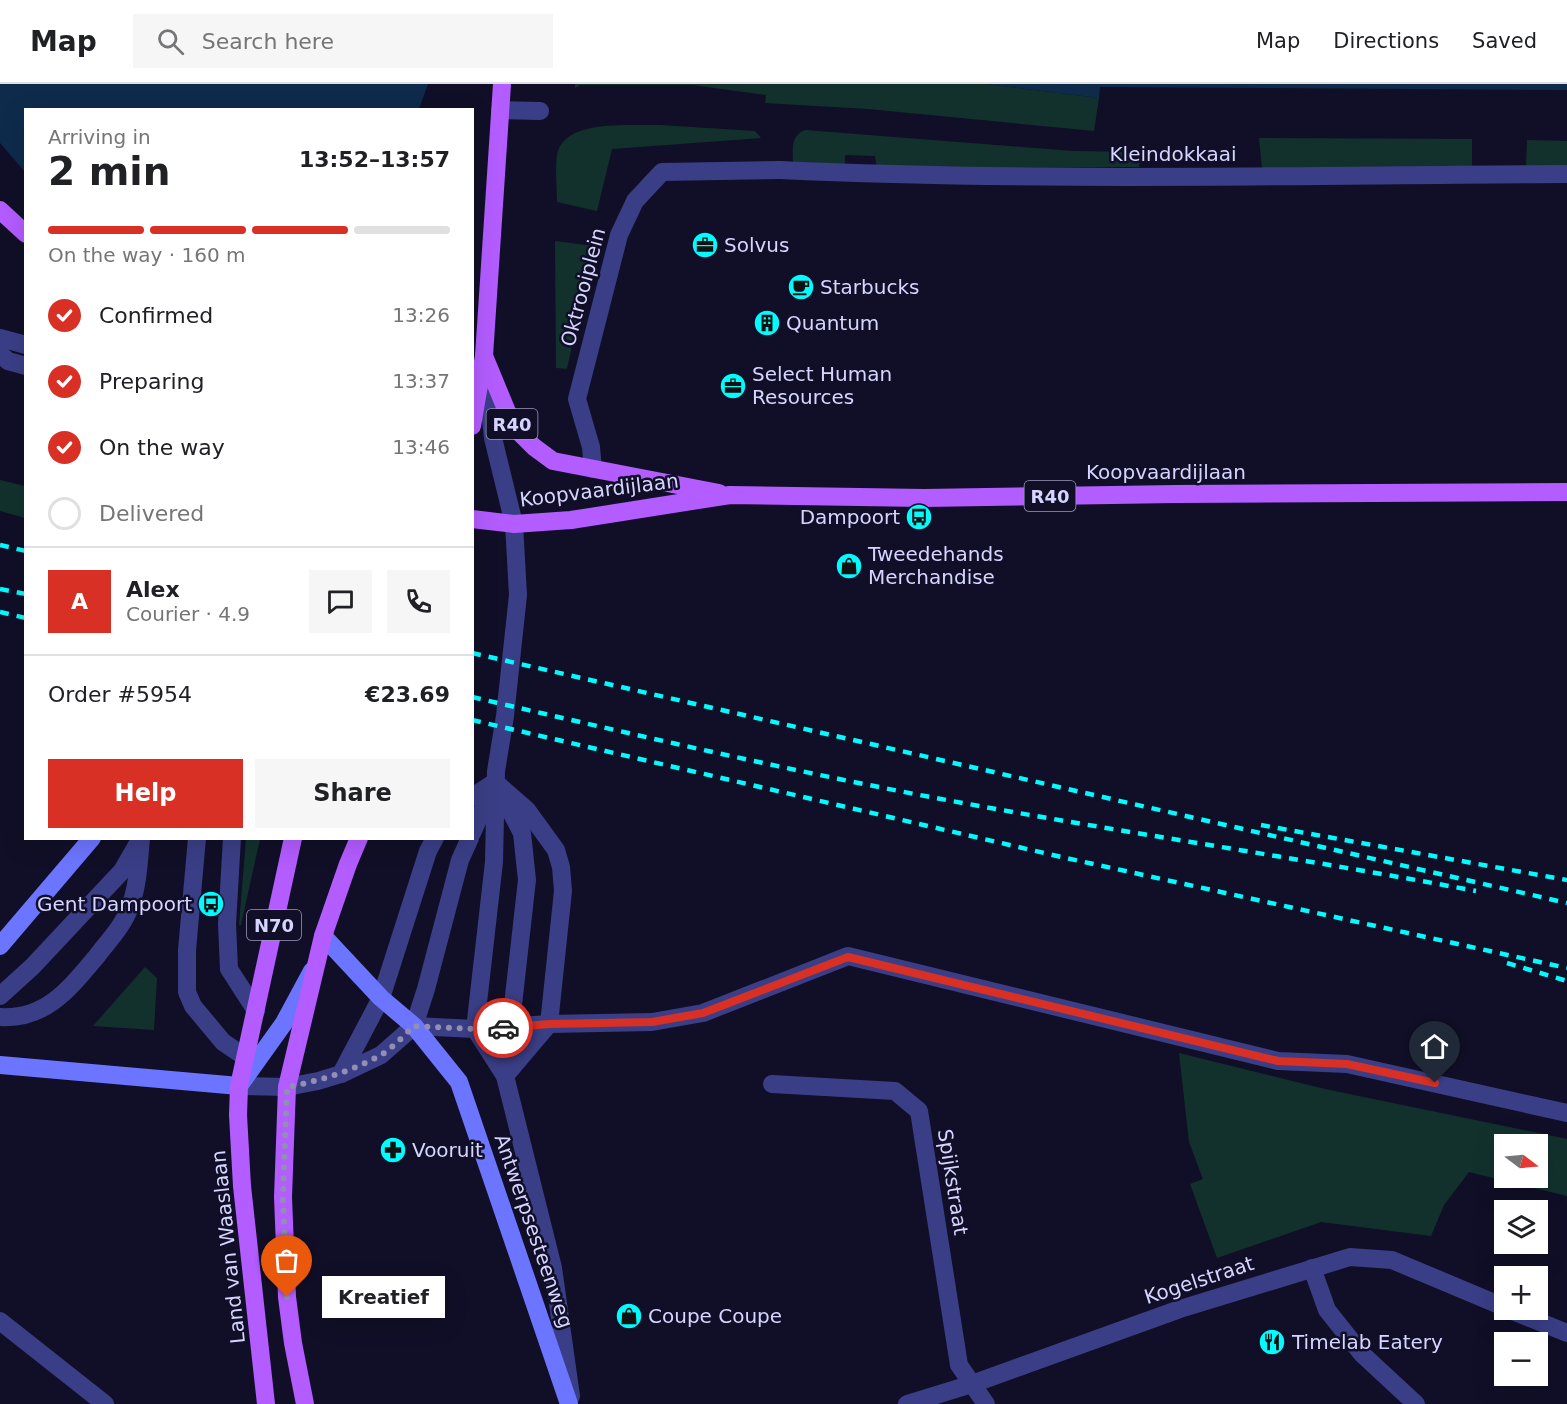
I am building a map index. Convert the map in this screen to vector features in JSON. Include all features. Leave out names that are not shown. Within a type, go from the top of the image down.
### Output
[{"type":"main road","name":"R40","points":[[474,375],[484,356],[502,84]]},
{"type":"main road","points":[[0,210],[24,232]]},
{"type":"main road","points":[[474,414],[484,356]]},
{"type":"main road","name":"Koopvaardijlaan","points":[[484,356],[513,426],[534,447],[553,461],[569,466],[730,495],[924,498],[1567,492]]},
{"type":"main road","name":"Koopvaardijlaan","points":[[474,519],[514,524],[596,517],[730,495]]},
{"type":"main road","points":[[0,946],[90,840]]},
{"type":"main road","name":"N70","points":[[239,1086],[293,840]]},
{"type":"main road","name":"N70","points":[[305,1404],[287,1297],[283,1197],[287,1087],[323,936],[358,840]]},
{"type":"main road","name":"Antwerpsesteenweg","points":[[323,936],[381,998],[414,1026],[459,1082],[571,1404]]},
{"type":"main road","points":[[0,1065],[239,1086],[284,1023],[316,962]]},
{"type":"main road","name":"Land van Waaslaan","points":[[239,1086],[238,1115],[242,1186],[267,1402]]},
{"type":"street","points":[[500,110],[540,111]]},
{"type":"street","name":"Kleindokkaai","points":[[780,170],[1048,177],[1567,174]]},
{"type":"street","name":"Oktrooiplein","points":[[592,469],[591,447],[577,399],[619,235],[635,201],[662,172],[780,170]]},
{"type":"street","points":[[0,338],[24,344]]},
{"type":"street","points":[[0,354],[8,362],[24,366]]},
{"type":"street","points":[[484,356],[493,438],[514,524],[518,595],[508,693],[495,782],[495,862],[475,1029],[505,1076],[552,1268],[571,1404]]},
{"type":"street","points":[[474,796],[495,782]]},
{"type":"street","points":[[474,829],[495,782]]},
{"type":"street","points":[[495,782],[527,810],[556,850],[561,867],[563,891],[549,1024],[505,1076]]},
{"type":"street","points":[[495,782],[522,833],[527,880],[505,1076]]},
{"type":"street","points":[[0,996],[32,968],[122,871],[140,840]]},
{"type":"street","points":[[0,1017],[13,1018],[41,1009],[66,993],[121,926],[131,905],[141,840]]},
{"type":"street","points":[[197,840],[187,950],[187,992],[193,1006],[223,1042],[245,1057]]},
{"type":"street","points":[[232,840],[227,924],[229,969],[256,1011]]},
{"type":"street","points":[[341,1074],[381,998],[428,851],[434,840]]},
{"type":"street","points":[[239,1086],[287,1087],[341,1074],[381,1055],[414,1026],[460,860],[469,840]]},
{"type":"street","points":[[414,1026],[475,1029],[549,1024],[652,1022],[703,1013],[848,957],[1278,1061],[1347,1064],[1567,1113]]},
{"type":"street","name":"Spijkstraat","points":[[772,1084],[895,1091],[919,1111],[959,1365],[986,1404]]},
{"type":"street","name":"Kogelstraat","points":[[908,1404],[972,1384],[1179,1309],[1350,1257],[1392,1260],[1494,1303]]},
{"type":"street","points":[[1312,1268],[1327,1310],[1362,1354],[1416,1404]]},
{"type":"street","points":[[1535,1320],[1567,1333]]},
{"type":"street","points":[[0,1321],[105,1404]]},
{"type":"green space","points":[[575,84],[986,84],[1099,98],[1094,131],[868,109],[765,103],[766,95],[693,85],[580,85],[575,88]]},
{"type":"green space","points":[[660,125],[755,131],[761,138],[612,149],[597,211],[557,202],[557,155],[562,143],[572,135],[600,126]]},
{"type":"green space","points":[[805,130],[1073,151],[1141,152],[1139,167],[877,168],[875,156],[845,155],[845,164],[793,164],[795,140]]},
{"type":"green space","points":[[1259,138],[1472,139],[1472,166],[1262,168]]},
{"type":"green space","points":[[1527,140],[1567,141],[1567,167],[1526,167]]},
{"type":"green space","points":[[555,241],[594,246],[567,369],[556,368]]},
{"type":"green space","points":[[0,480],[24,486],[24,518],[0,511]]},
{"type":"green space","points":[[246,840],[260,840],[241,925],[239,925]]},
{"type":"green space","points":[[145,967],[157,978],[154,1030],[93,1026]]},
{"type":"green space","points":[[1179,1053],[1325,1089],[1543,1134],[1494,1134],[1494,1178],[1469,1172],[1444,1205],[1431,1236],[1321,1222],[1217,1258],[1190,1184],[1203,1179],[1189,1142]]},
{"type":"green space","points":[[1548,1135],[1567,1139],[1567,1196],[1534,1188],[1548,1188]]},
{"type":"water","points":[[0,84],[428,84],[419,108],[24,108],[24,171],[0,143]]},
{"type":"water","points":[[986,84],[1567,84],[1567,90],[1100,87],[1099,98]]},
{"type":"railway","points":[[0,545],[24,551]]},
{"type":"railway","points":[[0,589],[24,594]]},
{"type":"railway","points":[[0,612],[24,618]]},
{"type":"railway","points":[[474,653],[1567,903]]},
{"type":"railway","points":[[474,697],[738,758],[899,791],[1476,891]]},
{"type":"railway","points":[[474,720],[1057,856],[1567,968]]},
{"type":"railway","points":[[1261,825],[1567,880]]},
{"type":"railway","points":[[1507,963],[1567,981]]},
{"type":"way so far","points":[[287,1297],[283,1197],[283,1143],[287,1087],[341,1074],[381,1055],[414,1026],[503,1028]]},
{"type":"place","name":"Solvus","points":[[705,245]]},
{"type":"place","name":"Starbucks","points":[[801,287]]},
{"type":"place","name":"Quantum","points":[[767,323]]},
{"type":"place","name":"Select Human Resources","points":[[733,386]]},
{"type":"place","name":"Dampoort","points":[[919,517]]},
{"type":"place","name":"Tweedehands Merchandise","points":[[849,566]]},
{"type":"place","name":"Gent Dampoort","points":[[211,904]]},
{"type":"place","name":"Vooruit","points":[[393,1150]]},
{"type":"place","name":"Kreatief","points":[[287,1297]]},
{"type":"place","name":"Coupe Coupe","points":[[629,1316]]},
{"type":"place","name":"Timelab Eatery","points":[[1272,1342]]},
{"type":"route","points":[[503,1028],[549,1024],[652,1022],[703,1013],[848,957],[1166,1032],[1278,1061],[1347,1064],[1435,1083]]}]
